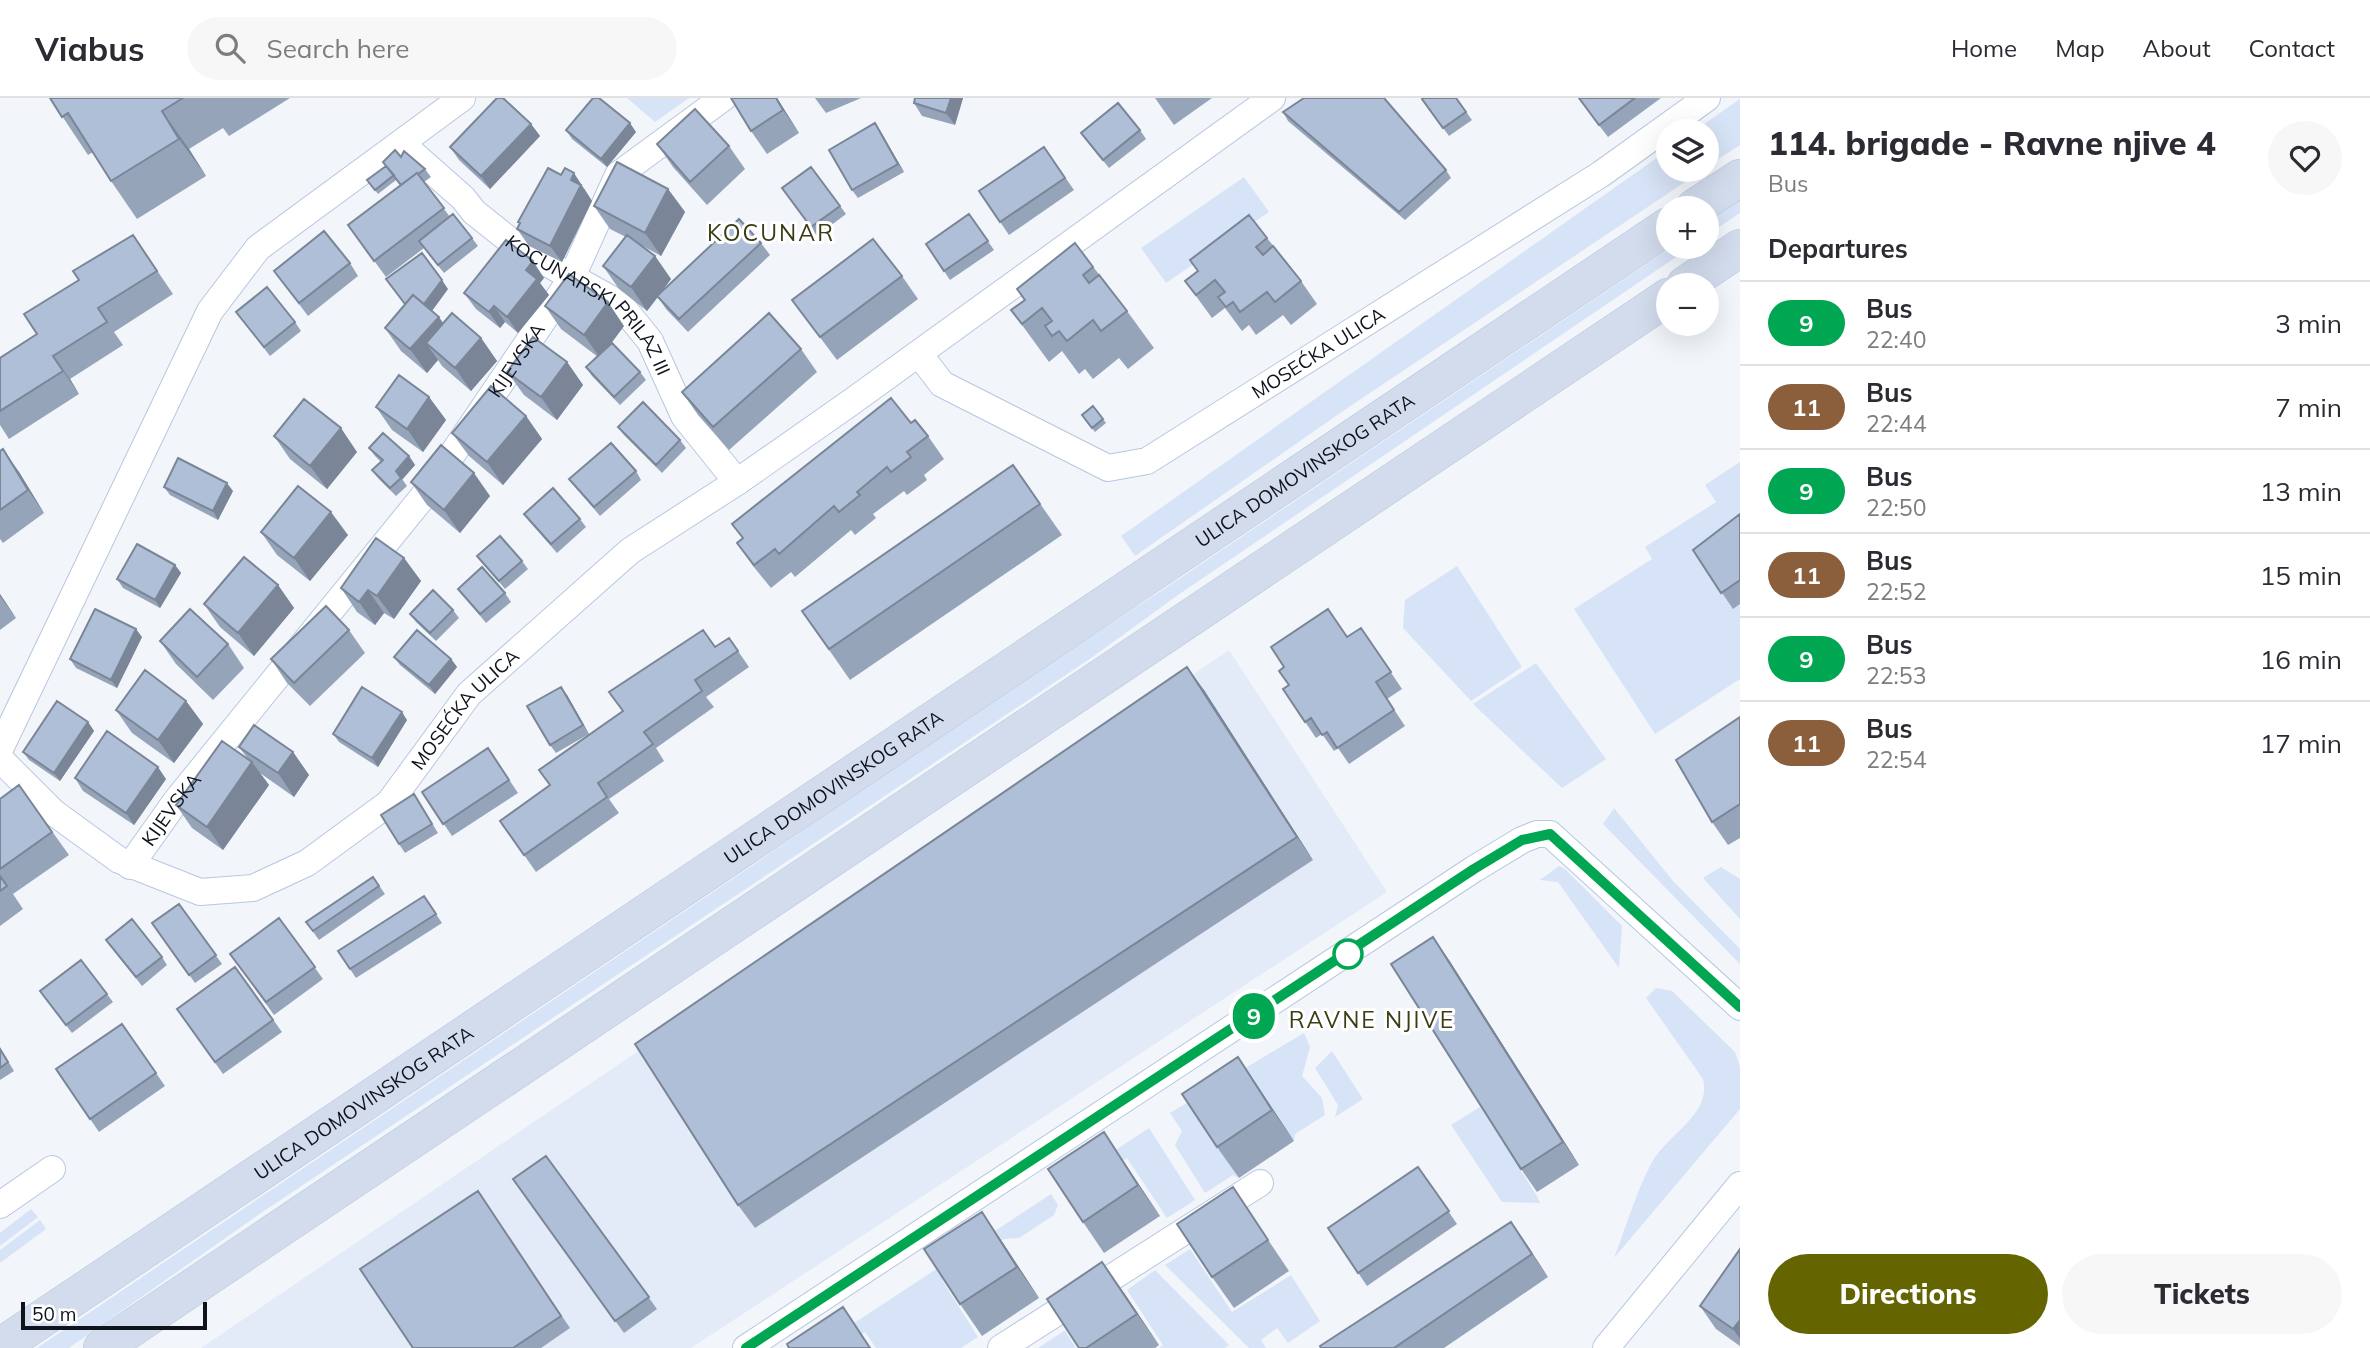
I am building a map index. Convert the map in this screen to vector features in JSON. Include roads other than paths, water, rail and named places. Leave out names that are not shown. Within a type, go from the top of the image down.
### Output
[{"type":"main road","points":[[1712,196],[1740,178]]},
{"type":"main road","name":"ULICA DOMOVINSKOG RATA","points":[[0,1347],[1656,234]]},
{"type":"main road","points":[[1703,273],[1740,248]]},
{"type":"main road","points":[[103,1348],[1656,305]]},
{"type":"street","points":[[0,749],[9,724],[210,311],[258,248],[462,98]]},
{"type":"street","name":"KIJEVSKA","points":[[130,866],[176,801],[426,492],[571,279],[618,175],[723,98]]},
{"type":"street","name":"MOSEĆKA ULICA","points":[[0,759],[53,812],[130,866],[200,892],[253,888],[307,863],[389,803],[469,694],[630,551],[737,482],[919,354],[1272,98]]},
{"type":"street","name":"MOSEĆKA ULICA","points":[[919,354],[942,384],[1108,468],[1147,461],[1601,174],[1707,98]]},
{"type":"street","name":"KOCUNARSKI PRILAZ III","points":[[412,153],[463,198],[474,212],[518,247],[620,304],[650,341],[684,415],[737,482]]},
{"type":"street","points":[[746,1348],[1474,869],[1537,834],[1550,834],[1740,1007]]},
{"type":"street","points":[[0,1205],[52,1169]]},
{"type":"street","points":[[1001,1348],[1259,1183]]},
{"type":"street","points":[[1606,1348],[1740,1185]]},
{"type":"district","name":"KOCUNAR","points":[[771,233]]},
{"type":"district","name":"RAVNE NJIVE","points":[[1372,1020]]}]
